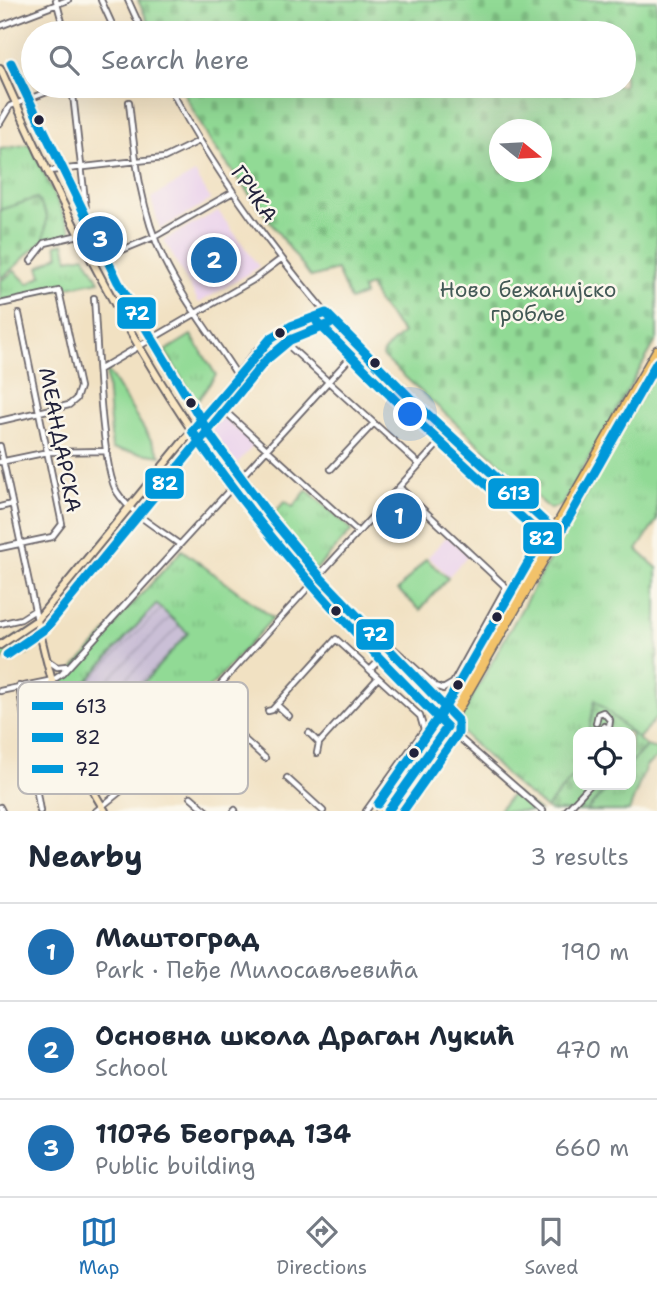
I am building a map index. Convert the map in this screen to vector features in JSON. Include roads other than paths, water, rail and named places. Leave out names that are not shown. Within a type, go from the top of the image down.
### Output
[{"type":"main road","points":[[0,68],[93,262],[139,346],[192,431],[231,487],[309,585],[379,661],[445,725]]},
{"type":"main road","points":[[0,645],[37,620],[237,375],[276,334],[326,313],[448,433],[556,532]]},
{"type":"main road","points":[[388,811],[445,725],[636,393],[657,350]]},
{"type":"main road","points":[[636,393],[657,362]]},
{"type":"main road","points":[[37,620],[50,680]]},
{"type":"main road","points":[[26,628],[41,638]]},
{"type":"main road","points":[[380,811],[445,725]]},
{"type":"main road","points":[[93,794],[101,810]]},
{"type":"street","points":[[0,26],[68,0]]},
{"type":"street","points":[[101,0],[111,21]]},
{"type":"street","points":[[128,0],[138,21]]},
{"type":"street","points":[[57,2],[62,21]]},
{"type":"street","points":[[0,123],[9,106],[30,98]]},
{"type":"street","points":[[73,98],[86,209]]},
{"type":"street","name":"ГРЧКА","points":[[176,98],[199,141],[233,192],[281,259],[326,313]]},
{"type":"street","points":[[129,102],[135,161],[154,237],[167,266],[195,313],[237,375]]},
{"type":"street","points":[[49,171],[164,158],[199,141]]},
{"type":"street","points":[[93,262],[154,237],[233,192]]},
{"type":"street","points":[[31,261],[45,243],[80,235]]},
{"type":"street","points":[[100,369],[253,280],[281,259]]},
{"type":"street","points":[[0,304],[59,292],[79,391],[74,402],[0,421]]},
{"type":"street","points":[[94,299],[107,452],[113,485],[131,507],[179,544]]},
{"type":"street","name":"МЕАНДАРСКА","points":[[0,548],[52,537],[62,524],[19,314]]},
{"type":"street","points":[[358,532],[227,410],[228,404],[271,352],[279,346],[288,346],[419,464]]},
{"type":"street","points":[[40,682],[50,680],[71,664],[359,348]]},
{"type":"street","points":[[331,469],[374,423]]},
{"type":"street","points":[[223,682],[448,433]]},
{"type":"street","points":[[0,446],[1,461],[37,620]]},
{"type":"street","points":[[1,461],[48,452],[107,452]]},
{"type":"street","points":[[328,589],[435,686],[449,687],[506,588],[503,581],[399,487]]},
{"type":"street","points":[[0,507],[12,504]]},
{"type":"street","points":[[0,624],[21,619],[35,610]]},
{"type":"street","points":[[268,711],[277,705],[336,639],[424,722],[424,730],[366,811]]},
{"type":"street","points":[[370,670],[392,647]]},
{"type":"street","points":[[46,659],[57,667],[71,664]]},
{"type":"street","points":[[317,753],[319,743],[378,678]]},
{"type":"street","points":[[0,691],[18,686]]},
{"type":"street","points":[[277,705],[289,716]]},
{"type":"street","points":[[596,723],[598,714],[603,712],[610,720],[608,727]]},
{"type":"street","points":[[445,725],[544,811]]},
{"type":"street","points":[[309,733],[319,743]]},
{"type":"street","points":[[248,743],[265,758]]},
{"type":"street","points":[[287,778],[323,811]]},
{"type":"street","points":[[566,811],[585,790]]},
{"type":"street","points":[[101,810],[120,794]]},
{"type":"street","points":[[191,797],[207,811]]},
{"type":"place","name":"11076 Београд 134","points":[[100,239]]},
{"type":"place","name":"Основна школа Драган Лукић","points":[[214,260]]},
{"type":"place","name":"Маштоград","points":[[399,516]]},
{"type":"park label","name":"Ново бежанијско гробље","points":[[528,302]]}]
